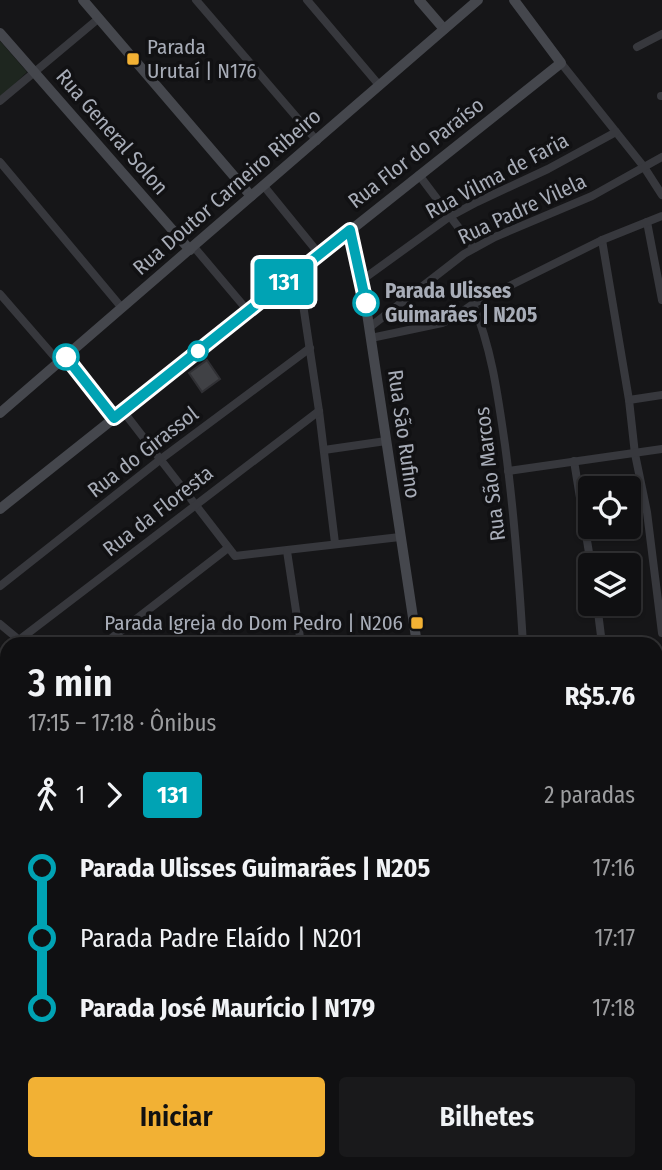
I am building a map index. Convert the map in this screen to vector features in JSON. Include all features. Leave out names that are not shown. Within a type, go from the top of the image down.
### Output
[{"type":"street","points":[[83,0],[251,196]]},
{"type":"street","points":[[197,0],[317,141]]},
{"type":"street","points":[[307,0],[379,85]]},
{"type":"street","points":[[419,0],[444,29]]},
{"type":"street","name":"Rua Doutor Carneiro Ribeiro","points":[[0,413],[478,0]]},
{"type":"street","points":[[514,0],[644,167],[662,195]]},
{"type":"street","points":[[0,101],[98,19]]},
{"type":"street","name":"Rua General Solon","points":[[0,33],[248,311]]},
{"type":"street","points":[[637,47],[662,34]]},
{"type":"street","name":"Rua Flor do Paraíso","points":[[0,509],[561,63]]},
{"type":"street","name":"Rua Vilma de Faria","points":[[362,280],[450,217],[616,132]]},
{"type":"street","name":"Rua Padre Vilela","points":[[370,332],[474,248],[592,196],[662,157]]},
{"type":"street","points":[[0,162],[122,308]]},
{"type":"street","points":[[419,176],[474,248]]},
{"type":"street","points":[[263,185],[320,255]]},
{"type":"street","points":[[370,332],[442,323],[473,304],[602,240],[662,216]]},
{"type":"street","points":[[647,222],[662,300]]},
{"type":"street","name":"Rua São Rufino","points":[[350,230],[362,280],[416,637]]},
{"type":"street","points":[[602,240],[629,400],[635,454],[647,512],[662,633]]},
{"type":"street","points":[[298,271],[335,543]]},
{"type":"street","points":[[0,294],[161,459],[230,552],[241,557],[335,543],[400,537]]},
{"type":"street","name":"Rua São Marcos","points":[[473,304],[492,358],[508,471],[522,637]]},
{"type":"street","name":"Rua do Girassol","points":[[0,586],[161,459],[310,348]]},
{"type":"street","points":[[629,400],[662,395]]},
{"type":"street","name":"Rua da Floresta","points":[[28,637],[196,503],[319,411]]},
{"type":"street","points":[[324,450],[386,441]]},
{"type":"street","points":[[508,471],[662,449]]},
{"type":"street","points":[[574,461],[590,553]]},
{"type":"street","points":[[287,551],[300,637]]},
{"type":"street","points":[[114,637],[230,552]]},
{"type":"street","points":[[598,616],[601,637]]},
{"type":"street","points":[[0,625],[16,637]]},
{"type":"shaded area","points":[[0,41],[27,72],[0,98]]},
{"type":"building","points":[[207,360],[220,379],[202,392],[189,373]]},
{"type":"bus line","name":"131","points":[[66,357],[114,418],[350,230],[366,303]]},
{"type":"place","name":"Parada Urutaí | N176","points":[[133,59]]},
{"type":"place","name":"Parada Ulisses Guimarães | N205","points":[[366,303]]},
{"type":"place","name":"Parada Igreja do Dom Pedro | N206","points":[[417,623]]}]
